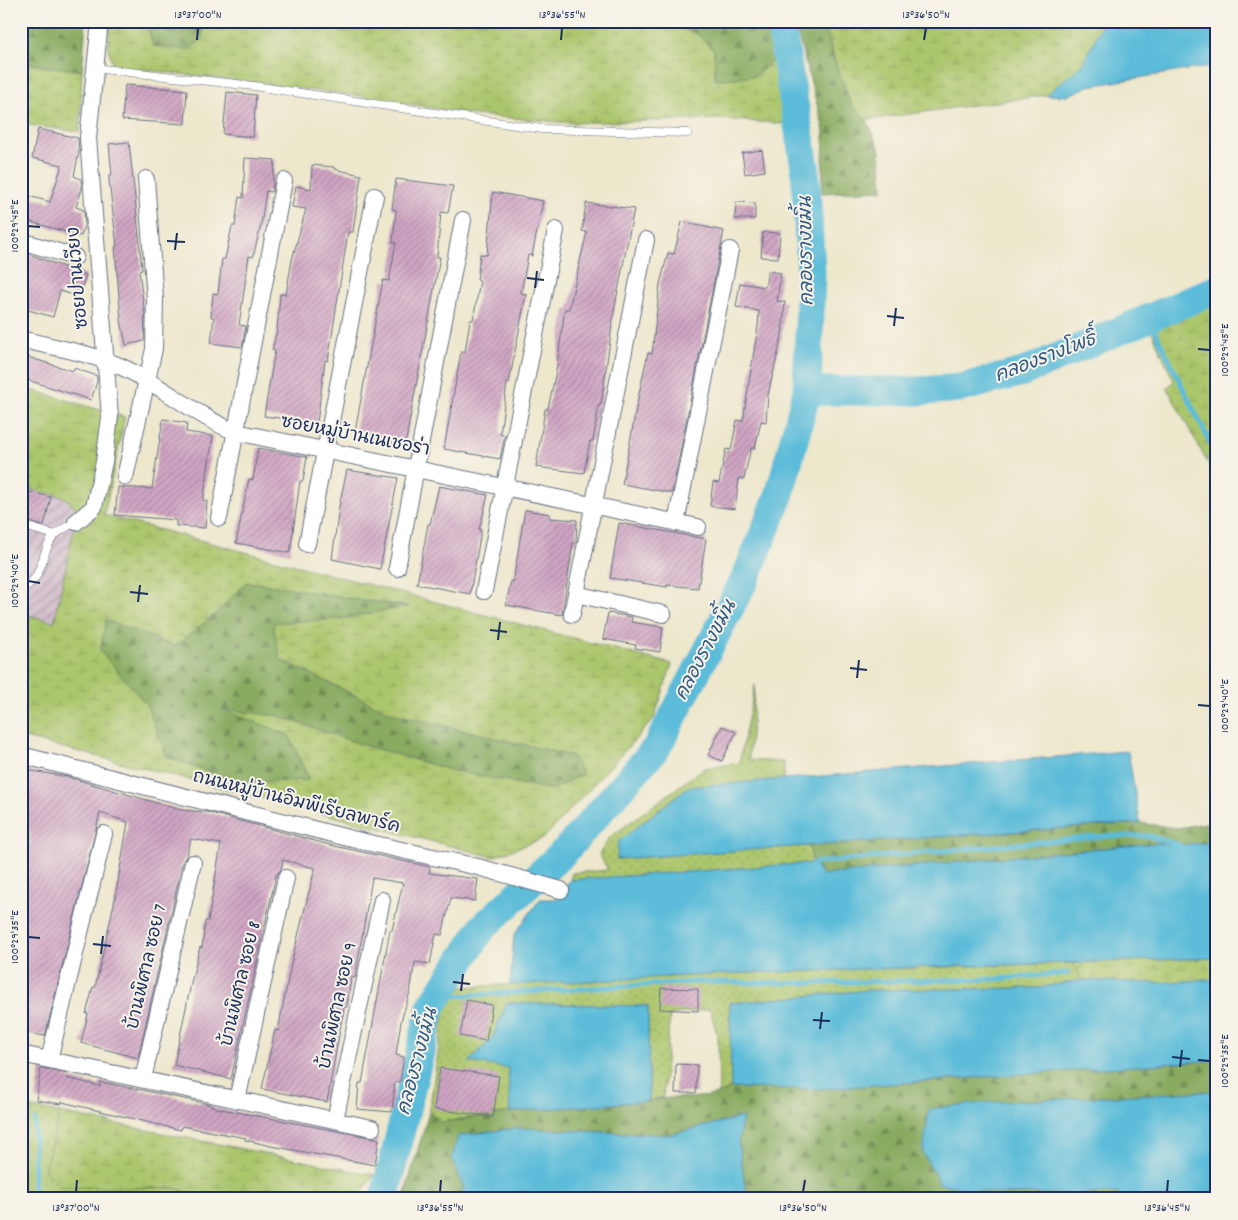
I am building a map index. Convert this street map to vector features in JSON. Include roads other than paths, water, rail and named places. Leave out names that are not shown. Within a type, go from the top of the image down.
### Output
[{"type":"street","name":"ซอยปานเวียง","points":[[76,522],[94,507],[104,462],[110,417],[88,138],[100,21]]},
{"type":"street","points":[[125,477],[154,349],[155,299],[146,179]]},
{"type":"street","points":[[219,518],[284,181]]},
{"type":"street","points":[[308,544],[376,196]]},
{"type":"street","points":[[397,568],[463,220]]},
{"type":"street","points":[[484,592],[556,230]]},
{"type":"street","points":[[572,614],[646,240]]},
{"type":"street","points":[[21,241],[75,256]]},
{"type":"street","points":[[676,523],[730,250]]},
{"type":"street","name":"ซอยหมู่บ้านเนเชอร่า","points":[[21,339],[106,360],[147,381],[214,423],[236,432],[698,527]]},
{"type":"street","points":[[576,594],[663,614]]},
{"type":"street","name":"ถนนหมู่บ้านอิมพีเรียลพาร์ค","points":[[21,755],[352,839],[478,867],[561,890]]},
{"type":"street","points":[[49,1060],[104,834]]},
{"type":"street","name":"บ้านพิศาล ซอย 7","points":[[143,1080],[192,863]]},
{"type":"street","name":"บ้านพิศาล ซอย 8","points":[[236,1100],[286,878]]},
{"type":"street","name":"บ้านพิศาล ซอย 9","points":[[335,1120],[382,900]]},
{"type":"street","points":[[21,1054],[372,1128]]},
{"type":"lane","points":[[94,68],[254,86],[542,129],[688,133]]},
{"type":"lane","points":[[21,588],[31,584],[38,576],[48,547],[55,535],[76,522]]},
{"type":"lane","points":[[21,525],[55,535]]},
{"type":"water","points":[[1104,21],[1217,21],[1217,65],[1089,86],[1067,96],[1046,95],[1083,64]]},
{"type":"water","points":[[1128,751],[1140,823],[617,859],[618,842],[688,787]]},
{"type":"water","points":[[1217,842],[1217,958],[745,973],[510,985],[514,935],[540,899],[556,899],[570,880],[813,863],[822,875],[1157,843],[1179,845]]},
{"type":"water","points":[[1217,979],[1217,1060],[820,1089],[731,1088],[730,1003],[871,990],[1038,988],[1082,980],[1158,983]]},
{"type":"water","points":[[507,1003],[648,1006],[649,1101],[510,1112],[508,1068],[469,1062],[493,1037]]},
{"type":"water","points":[[1217,1091],[1217,1196],[1122,1199],[1119,1193],[1000,1194],[940,1184],[923,1153],[929,1109],[980,1103]]},
{"type":"water","points":[[743,1117],[738,1142],[746,1191],[772,1195],[870,1196],[875,1199],[458,1199],[464,1188],[452,1158],[458,1136],[518,1128],[668,1135]]},
{"type":"waterway","name":"คลองรางขมิ้น","points":[[384,1199],[431,1007],[483,927],[565,851],[657,747],[746,577],[779,496],[807,391],[811,272],[805,167],[780,21]]},
{"type":"waterway","name":"คลองรางโพธิ์","points":[[807,391],[922,391],[960,388],[1023,372],[1217,289]]},
{"type":"waterway","points":[[1156,333],[1217,457]]},
{"type":"waterway","points":[[813,863],[1105,836],[1149,836],[1179,845]]},
{"type":"waterway","points":[[437,997],[699,982],[811,983],[996,979],[1068,973]]},
{"type":"waterway","points":[[33,1199],[35,1120]]}]
